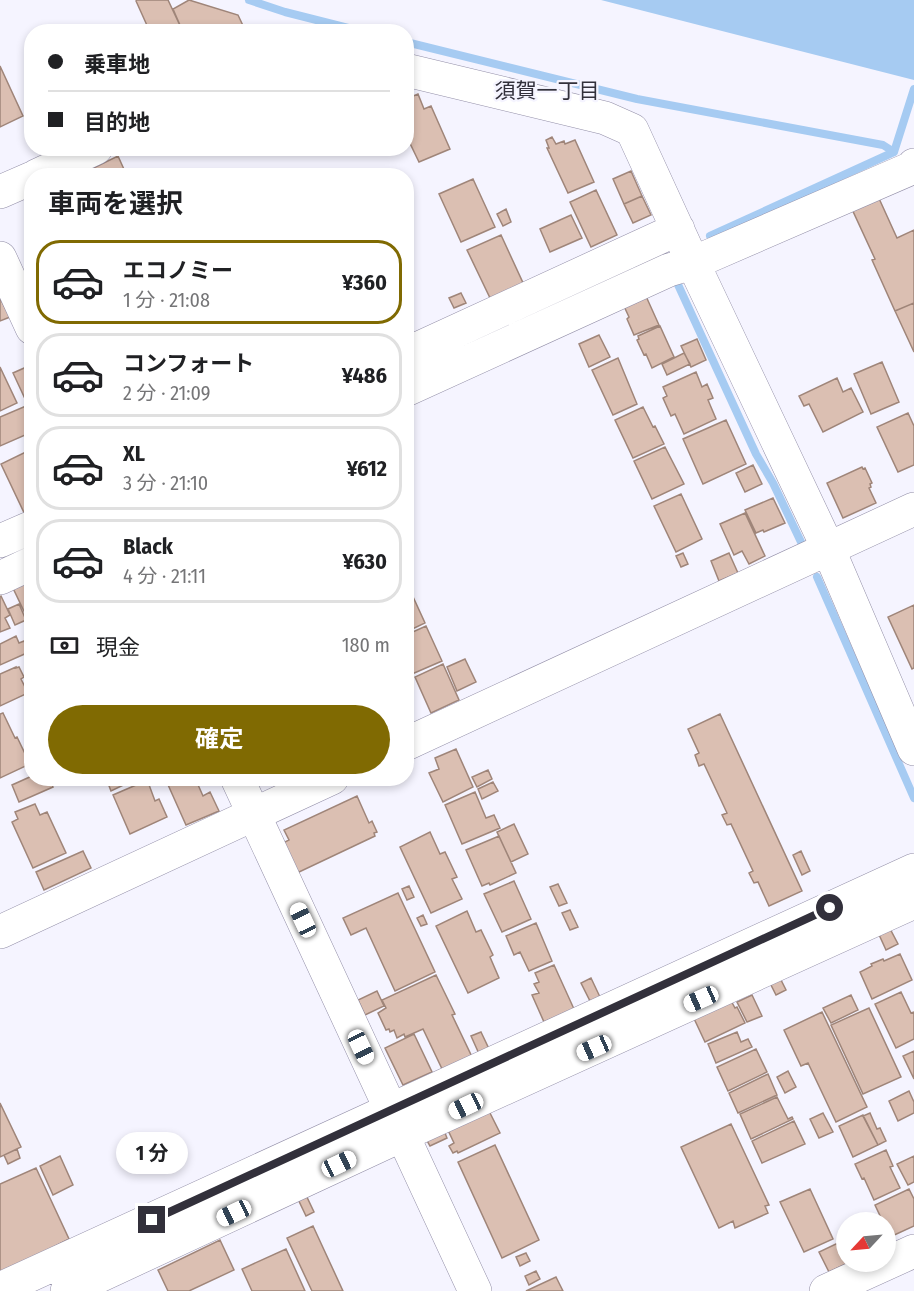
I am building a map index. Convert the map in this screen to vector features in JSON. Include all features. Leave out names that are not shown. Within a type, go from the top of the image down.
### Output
[{"type":"street","points":[[414,72],[605,118],[632,130],[828,549],[914,749]]},
{"type":"street","points":[[53,168],[79,156]]},
{"type":"street","points":[[414,386],[669,270],[693,262],[912,168],[914,165]]},
{"type":"street","points":[[0,192],[24,182]]},
{"type":"street","points":[[414,350],[678,229]]},
{"type":"street","points":[[0,258],[24,310]]},
{"type":"street","points":[[414,740],[914,509]]},
{"type":"street","points":[[0,541],[24,530]]},
{"type":"street","points":[[0,578],[24,567]]},
{"type":"street","points":[[241,786],[475,1291]]},
{"type":"street","points":[[0,932],[315,786]]},
{"type":"street","points":[[67,1291],[396,1123],[914,870]]},
{"type":"street","points":[[0,1289],[914,902]]},
{"type":"street","points":[[826,1291],[914,1251]]},
{"type":"water","points":[[601,0],[914,0],[914,80]]},
{"type":"building","points":[[168,0],[179,24],[146,24],[136,1]]},
{"type":"building","points":[[189,0],[238,15],[242,24],[180,24],[173,9]]},
{"type":"building","points":[[0,66],[23,116],[0,127]]},
{"type":"building","points":[[418,94],[424,109],[431,106],[450,149],[419,162],[414,152],[414,96]]},
{"type":"building","points":[[552,137],[556,144],[564,141],[565,144],[575,140],[594,182],[568,193],[547,148],[549,148],[546,140]]},
{"type":"building","points":[[118,156],[123,168],[93,168]]},
{"type":"building","points":[[631,171],[642,196],[624,204],[613,179]]},
{"type":"building","points":[[473,179],[495,227],[461,242],[439,194]]},
{"type":"building","points":[[596,190],[617,235],[591,247],[570,202]]},
{"type":"building","points":[[877,194],[897,238],[914,230],[914,303],[895,311],[872,260],[875,259],[851,207]]},
{"type":"building","points":[[642,196],[651,215],[633,223],[624,204]]},
{"type":"building","points":[[506,209],[511,222],[503,226],[497,214]]},
{"type":"building","points":[[571,215],[582,238],[550,252],[540,229]]},
{"type":"building","points":[[501,235],[524,285],[491,300],[467,250]]},
{"type":"building","points":[[461,293],[466,303],[454,308],[449,298]]},
{"type":"building","points":[[645,294],[659,325],[634,335],[623,304]]},
{"type":"building","points":[[0,298],[10,317],[0,321]]},
{"type":"building","points":[[914,303],[914,352],[895,311]]},
{"type":"building","points":[[660,326],[674,357],[652,368],[637,340],[638,336]]},
{"type":"building","points":[[599,335],[610,357],[589,367],[579,344]]},
{"type":"building","points":[[697,339],[706,360],[691,367],[681,346]]},
{"type":"building","points":[[684,353],[690,364],[667,375],[662,364]]},
{"type":"building","points":[[618,358],[637,404],[613,415],[592,370]]},
{"type":"building","points":[[882,362],[899,402],[871,414],[854,374]]},
{"type":"building","points":[[0,367],[17,403],[0,411]]},
{"type":"building","points":[[24,368],[24,397],[13,373]]},
{"type":"building","points":[[696,372],[702,387],[707,384],[713,398],[708,400],[716,419],[684,434],[675,414],[671,416],[663,398],[667,396],[663,387]]},
{"type":"building","points":[[837,378],[843,392],[851,388],[863,412],[823,432],[809,404],[804,406],[799,396]]},
{"type":"building","points":[[24,407],[24,436],[0,446],[0,417]]},
{"type":"building","points":[[643,407],[664,444],[633,458],[615,420]]},
{"type":"building","points":[[908,413],[914,426],[914,465],[898,472],[877,427]]},
{"type":"building","points":[[726,420],[746,464],[703,484],[683,439]]},
{"type":"building","points":[[665,447],[684,484],[652,499],[634,461]]},
{"type":"building","points":[[24,453],[24,513],[1,464]]},
{"type":"building","points":[[753,465],[762,484],[745,492],[736,473]]},
{"type":"building","points":[[862,467],[865,468],[872,483],[869,488],[876,503],[843,518],[827,483]]},
{"type":"building","points":[[681,494],[702,539],[676,552],[654,506]]},
{"type":"building","points":[[773,498],[785,523],[756,533],[745,510]]},
{"type":"building","points":[[745,513],[765,556],[749,564],[742,551],[734,555],[720,524]]},
{"type":"building","points":[[683,553],[688,564],[681,567],[676,556]]},
{"type":"building","points":[[729,553],[738,573],[719,581],[711,561]]},
{"type":"building","points":[[23,581],[24,611],[12,586]]},
{"type":"building","points":[[0,597],[10,615],[5,618],[10,628],[0,632]]},
{"type":"building","points":[[414,599],[425,623],[414,628]]},
{"type":"building","points":[[19,604],[24,621],[15,625],[8,609]]},
{"type":"building","points":[[914,605],[914,668],[912,669],[888,617]]},
{"type":"building","points":[[426,626],[442,661],[414,673],[414,631]]},
{"type":"building","points":[[16,636],[19,643],[24,641],[24,654],[0,665],[0,644]]},
{"type":"building","points":[[465,659],[476,682],[457,691],[447,667]]},
{"type":"building","points":[[443,664],[459,700],[431,713],[415,677]]},
{"type":"building","points":[[19,667],[24,677],[21,679],[24,685],[24,695],[0,706],[0,674]]},
{"type":"building","points":[[3,713],[24,752],[24,767],[0,778],[0,714]]},
{"type":"building","points":[[720,714],[802,891],[769,906],[758,882],[754,883],[749,873],[753,871],[731,824],[727,825],[722,815],[727,813],[704,764],[699,766],[695,755],[699,753],[688,729]]},
{"type":"building","points":[[456,749],[473,787],[443,802],[429,773],[439,769],[435,758]]},
{"type":"building","points":[[488,770],[492,779],[477,787],[472,777]]},
{"type":"building","points":[[24,780],[24,786],[53,787],[19,802],[12,785]]},
{"type":"building","points":[[493,782],[498,791],[482,799],[478,789]]},
{"type":"building","points":[[109,786],[121,786],[111,791]]},
{"type":"building","points":[[134,786],[149,786],[155,801],[159,799],[167,817],[130,834],[113,795]]},
{"type":"building","points":[[169,786],[199,786],[203,796],[210,792],[219,811],[186,825]]},
{"type":"building","points":[[475,792],[486,818],[494,815],[500,828],[462,844],[445,805]]},
{"type":"building","points":[[357,796],[369,823],[372,821],[377,832],[374,833],[375,836],[297,873],[283,843],[289,840],[284,830]]},
{"type":"building","points":[[35,804],[40,815],[47,812],[66,853],[33,868],[12,822],[18,819],[15,812]]},
{"type":"building","points":[[514,824],[528,854],[511,862],[497,832]]},
{"type":"building","points":[[430,832],[440,854],[445,852],[457,877],[452,879],[462,899],[431,913],[400,847]]},
{"type":"building","points":[[499,836],[516,873],[490,885],[489,883],[482,886],[466,850]]},
{"type":"building","points":[[83,851],[91,868],[44,890],[36,872]]},
{"type":"building","points":[[801,851],[810,871],[802,875],[793,855]]},
{"type":"building","points":[[514,881],[531,919],[502,932],[484,894]]},
{"type":"building","points":[[558,884],[567,903],[559,906],[550,887]]},
{"type":"building","points":[[409,886],[414,897],[407,900],[402,889]]},
{"type":"building","points":[[398,893],[435,972],[395,991],[366,928],[351,935],[343,918]]},
{"type":"building","points":[[570,910],[578,927],[570,930],[562,913]]},
{"type":"building","points":[[467,911],[476,932],[481,930],[493,955],[490,957],[499,978],[468,993],[436,926]]},
{"type":"building","points":[[423,915],[427,924],[421,926],[417,918]]},
{"type":"building","points":[[536,923],[552,961],[529,971],[520,952],[514,955],[506,936]]},
{"type":"building","points":[[887,923],[898,944],[886,950],[876,928]]},
{"type":"building","points":[[900,954],[912,980],[872,999],[860,972],[872,966],[871,964]]},
{"type":"building","points":[[554,965],[574,1009],[544,1022],[532,995],[539,993],[534,984],[539,982],[535,973]]},
{"type":"building","points":[[777,972],[786,990],[776,995],[767,977]]},
{"type":"building","points":[[436,975],[473,1059],[444,1073],[423,1029],[397,1038],[394,1030],[390,1032],[389,1029],[386,1030],[378,1013],[386,1008],[382,1000]]},
{"type":"building","points":[[591,978],[600,997],[590,1001],[581,983]]},
{"type":"building","points":[[377,991],[384,1006],[365,1015],[358,1000]]},
{"type":"building","points":[[901,992],[911,1013],[914,1012],[914,1039],[896,1048],[875,1004]]},
{"type":"building","points":[[752,995],[762,1016],[747,1022],[737,1002]]},
{"type":"building","points":[[851,995],[858,1010],[831,1023],[823,1008]]},
{"type":"building","points":[[729,997],[745,1023],[705,1042],[690,1010]]},
{"type":"building","points":[[869,1008],[901,1077],[863,1094],[831,1025]]},
{"type":"building","points":[[822,1012],[867,1107],[836,1122],[808,1063],[801,1066],[784,1030]]},
{"type":"building","points":[[481,1032],[490,1051],[480,1056],[471,1036]]},
{"type":"building","points":[[737,1032],[741,1042],[748,1039],[752,1047],[716,1063],[708,1044]]},
{"type":"building","points":[[414,1034],[432,1072],[403,1085],[385,1048]]},
{"type":"building","points":[[756,1049],[767,1072],[728,1091],[717,1067]]},
{"type":"building","points":[[914,1051],[914,1079],[903,1056]]},
{"type":"building","points":[[788,1071],[796,1087],[785,1093],[777,1077]]},
{"type":"building","points":[[768,1074],[777,1095],[738,1113],[729,1093]]},
{"type":"building","points":[[909,1091],[914,1102],[914,1113],[898,1121],[889,1101]]},
{"type":"building","points":[[777,1097],[788,1119],[792,1117],[793,1119],[751,1139],[740,1114]]},
{"type":"building","points":[[0,1103],[21,1147],[0,1157]]},
{"type":"building","points":[[488,1109],[500,1133],[458,1153],[457,1151],[453,1153],[449,1146],[454,1143],[447,1128]]},
{"type":"building","points":[[823,1113],[833,1132],[819,1138],[810,1119]]},
{"type":"building","points":[[870,1113],[877,1129],[880,1128],[886,1141],[878,1145],[863,1116]]},
{"type":"building","points":[[863,1115],[878,1145],[853,1157],[839,1126]]},
{"type":"building","points":[[794,1121],[805,1144],[762,1163],[752,1141]]},
{"type":"building","points":[[731,1124],[769,1205],[765,1206],[768,1213],[735,1228],[733,1221],[719,1228],[681,1147]]},
{"type":"building","points":[[443,1128],[447,1138],[430,1146],[425,1137]]},
{"type":"building","points":[[495,1145],[539,1240],[502,1258],[458,1162]]},
{"type":"building","points":[[17,1149],[20,1158],[8,1164],[4,1155]]},
{"type":"building","points":[[886,1150],[893,1166],[890,1167],[900,1188],[874,1200],[855,1164]]},
{"type":"building","points":[[60,1156],[73,1185],[53,1195],[40,1166]]},
{"type":"building","points":[[914,1156],[914,1182],[908,1185],[897,1164]]},
{"type":"building","points":[[36,1168],[69,1239],[0,1275],[0,1184]]},
{"type":"building","points":[[810,1189],[833,1239],[804,1252],[780,1202]]},
{"type":"building","points":[[909,1189],[914,1199],[914,1226],[896,1234],[896,1212],[878,1212],[875,1205]]},
{"type":"building","points":[[305,1193],[314,1212],[306,1216],[297,1197]]},
{"type":"building","points":[[313,1226],[343,1291],[312,1291],[287,1238]]},
{"type":"building","points":[[220,1240],[234,1270],[189,1291],[168,1291],[158,1270]]},
{"type":"building","points":[[836,1244],[836,1269],[829,1272],[819,1252]]},
{"type":"building","points":[[286,1249],[305,1291],[252,1291],[242,1269]]},
{"type":"building","points":[[526,1253],[530,1261],[520,1266],[516,1257]]},
{"type":"building","points":[[536,1271],[540,1279],[529,1285],[525,1276]]},
{"type":"building","points":[[556,1277],[563,1291],[526,1291]]},
{"type":"waterway","points":[[249,0],[332,24]]},
{"type":"waterway","points":[[414,44],[637,99],[883,145],[894,152]]},
{"type":"waterway","points":[[710,236],[894,152],[914,89]]},
{"type":"waterway","points":[[674,276],[756,454],[773,483],[801,542]]},
{"type":"waterway","points":[[817,577],[914,798]]},
{"type":"district","name":"須賀一丁目","points":[[547,91]]},
{"type":"route","points":[[152,1220],[830,908]]}]
